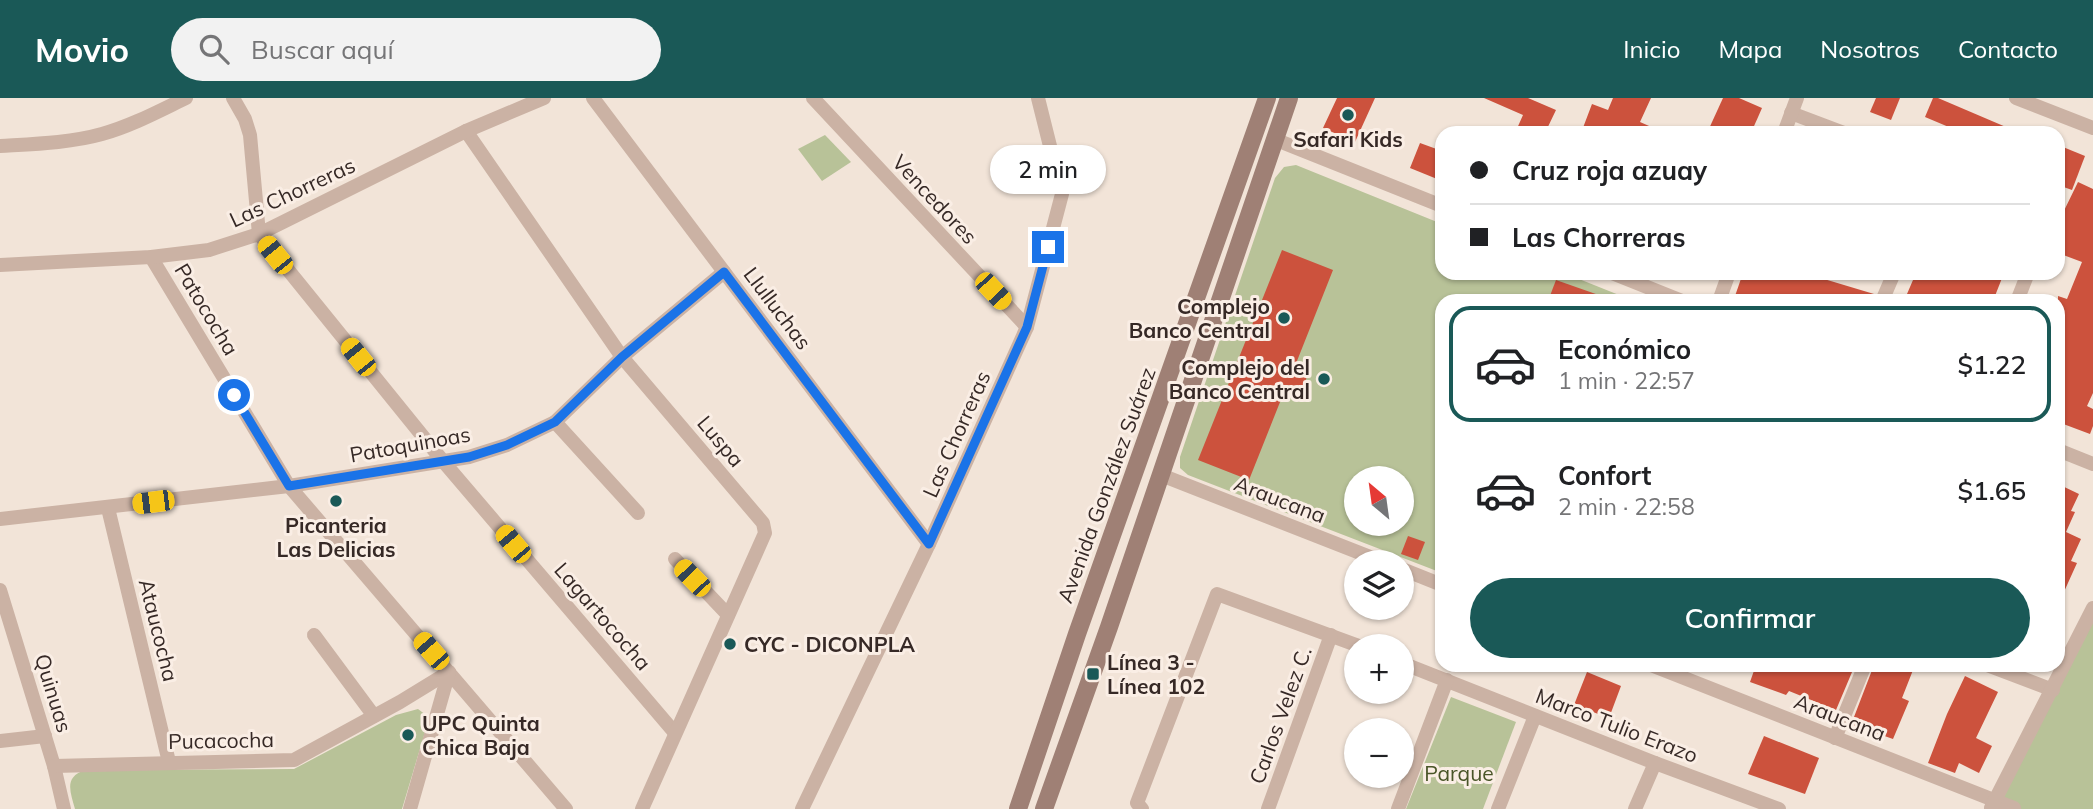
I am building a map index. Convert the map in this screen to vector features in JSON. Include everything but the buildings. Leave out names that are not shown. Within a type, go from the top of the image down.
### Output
[{"type":"main road","name":"Avenida González Suárez","points":[[1018,809],[1267,98]]},
{"type":"main road","points":[[1044,809],[1289,98]]},
{"type":"street","points":[[0,146],[48,143],[100,135],[138,121],[186,98]]},
{"type":"street","points":[[233,98],[245,119],[250,135],[259,234]]},
{"type":"street","name":"Las Chorreras","points":[[0,265],[151,257],[209,250],[259,234],[466,131],[544,98]]},
{"type":"street","name":"Llulluchas","points":[[593,98],[929,544]]},
{"type":"street","name":"Vencedores","points":[[813,98],[1027,327]]},
{"type":"street","name":"Las Chorreras","points":[[802,809],[929,544],[1027,327],[1062,194],[1038,98]]},
{"type":"street","points":[[1786,126],[1797,98]]},
{"type":"street","points":[[2016,98],[2093,128]]},
{"type":"street","points":[[1791,113],[1825,126]]},
{"type":"street","name":"Luspa","points":[[466,131],[622,357],[763,523],[765,533],[642,809]]},
{"type":"street","points":[[1274,139],[1435,203]]},
{"type":"street","name":"Lagartococha","points":[[259,234],[442,460],[675,733]]},
{"type":"street","name":"Patococha","points":[[151,257],[289,486],[566,809]]},
{"type":"street","name":"Patoquinoas","points":[[0,519],[289,486],[469,457],[507,445],[555,422],[622,357],[724,272]]},
{"type":"street","points":[[1630,280],[1664,294]]},
{"type":"street","points":[[555,422],[638,513]]},
{"type":"street","points":[[2065,453],[2093,464]]},
{"type":"street","name":"Araucana","points":[[1161,475],[1352,550]]},
{"type":"street","name":"Ataucocha","points":[[108,508],[169,762]]},
{"type":"street","points":[[675,559],[728,615]]},
{"type":"street","points":[[1414,574],[1435,581]]},
{"type":"street","name":"Quinuas","points":[[0,590],[54,766],[64,809]]},
{"type":"street","points":[[1142,809],[1138,803],[1217,594],[1344,640]]},
{"type":"street","points":[[2065,665],[2093,608]]},
{"type":"street","points":[[314,635],[374,716]]},
{"type":"street","name":"Carlos Velez C.","points":[[1268,809],[1331,635]]},
{"type":"street","name":"Marco Tulio Erazo","points":[[1414,668],[1764,807],[1779,809]]},
{"type":"street","points":[[410,809],[449,672]]},
{"type":"street","name":"Pucacocha","points":[[54,766],[294,760],[449,672]]},
{"type":"street","name":"Araucana","points":[[1669,672],[1993,805],[2014,808]]},
{"type":"street","points":[[1835,738],[1862,672]]},
{"type":"street","points":[[2005,672],[2053,690]]},
{"type":"street","points":[[1993,805],[2062,672]]},
{"type":"street","points":[[1398,809],[1447,680]]},
{"type":"street","points":[[1498,809],[1535,716]]},
{"type":"street","points":[[0,741],[45,736]]},
{"type":"street","points":[[1635,809],[1655,763]]},
{"type":"green space","points":[[825,135],[851,162],[822,181],[798,149]]},
{"type":"green space","name":"Complejo del Banco Central","points":[[1296,165],[1435,221],[1435,280],[1582,280],[1616,294],[1435,294],[1435,570],[1414,562],[1414,550],[1382,550],[1346,536],[1414,536],[1414,466],[1344,466],[1344,535],[1188,475],[1180,468],[1180,457],[1275,178],[1284,167]]},
{"type":"green space","points":[[2093,608],[2093,809],[1990,809],[2060,672],[2065,672],[2065,663]]},
{"type":"green space","name":"Parque","points":[[1451,697],[1516,722],[1483,809],[1406,809]]},
{"type":"green space","points":[[418,709],[426,715],[428,722],[402,809],[75,809],[71,796],[71,781],[85,770],[294,769],[396,715]]},
{"type":"place","name":"Safari Kids","points":[[1348,115]]},
{"type":"place","name":"Complejo Banco Central","points":[[1284,318]]},
{"type":"place","name":"Complejo del Banco Central","points":[[1324,379]]},
{"type":"place","name":"Picanteria Las Delicias","points":[[336,501]]},
{"type":"place","name":"CYC - DICONPLA","points":[[730,644]]},
{"type":"place","name":"Línea 3 - Línea 102","points":[[1093,674]]},
{"type":"place","name":"UPC Quinta Chica Baja","points":[[408,735]]},
{"type":"route","points":[[234,395],[289,486],[469,457],[507,445],[555,422],[622,357],[724,272],[929,544],[1027,327],[1048,247]]}]
